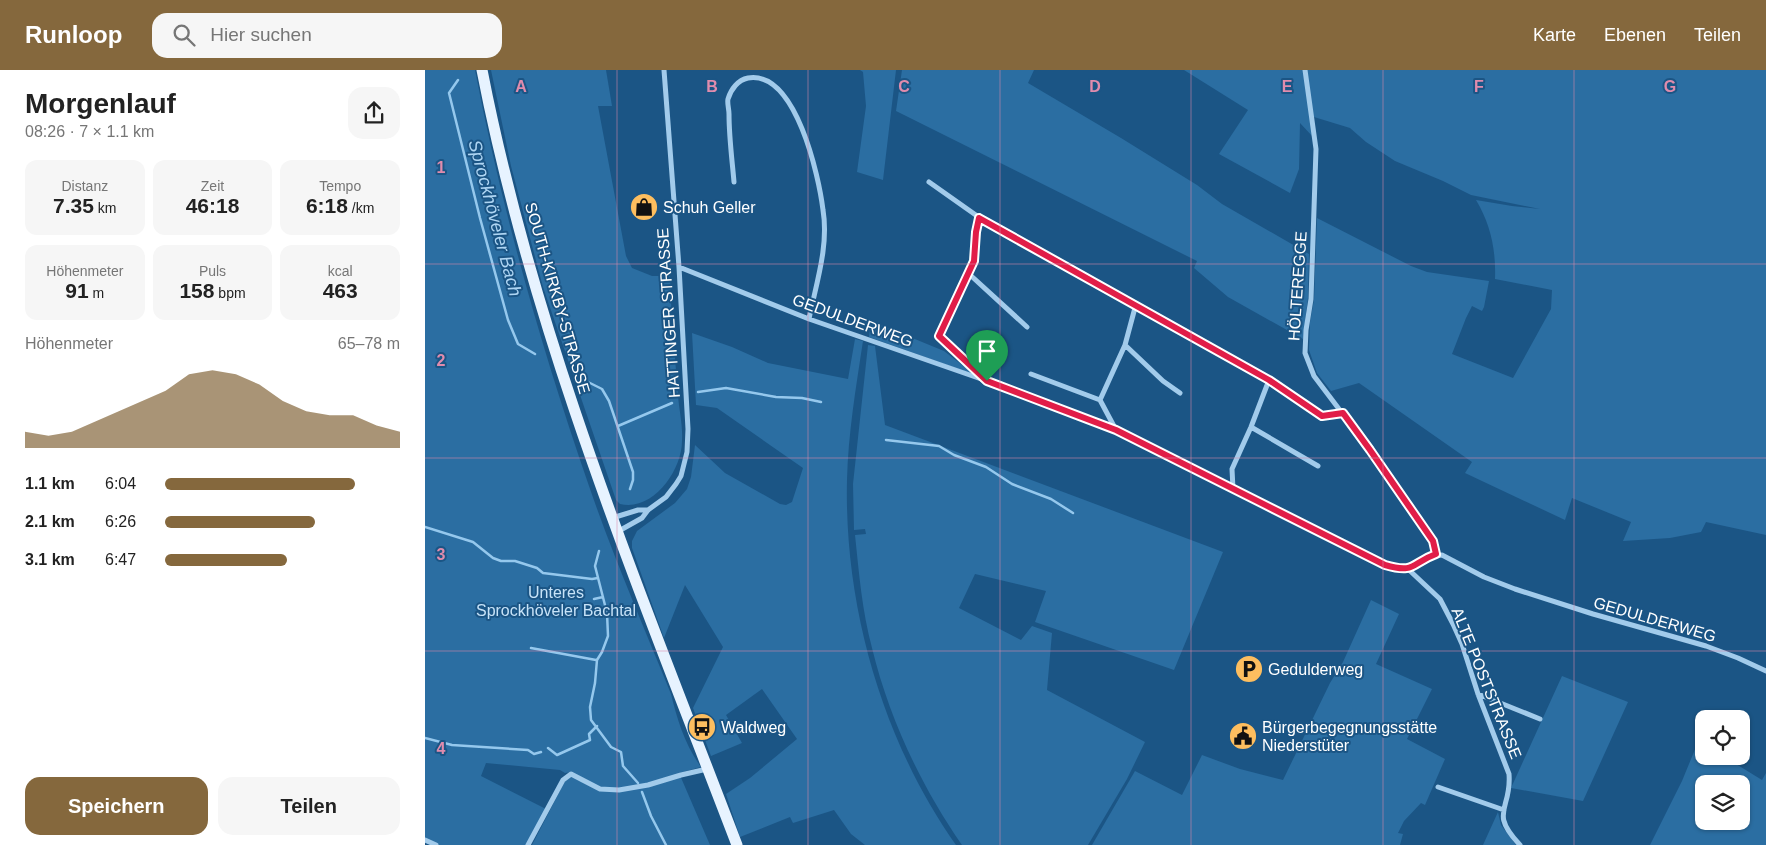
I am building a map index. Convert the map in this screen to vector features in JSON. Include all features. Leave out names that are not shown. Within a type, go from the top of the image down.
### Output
[{"type":"main road","name":"SOUTH-KIRKBY-STRASSE","points":[[482,70],[515,215],[575,412],[617,532],[737,845]]},
{"type":"street","name":"HATTINGER STRASSE","points":[[617,532],[642,518],[649,510],[661,502],[681,476],[687,452],[688,429],[679,267],[664,70]]},
{"type":"street","name":"HÖLTEREGGE","points":[[1305,70],[1316,150],[1311,300],[1306,330],[1305,353],[1314,376],[1343,413],[1430,537],[1436,554]]},
{"type":"street","points":[[734,182],[728,123],[728,99],[737,83],[748,78],[760,78],[785,95],[807,139],[816,170],[824,212],[824,231],[823,252],[809,318]]},
{"type":"street","points":[[929,182],[979,218],[1269,380],[1322,416],[1343,413]]},
{"type":"street","points":[[979,218],[974,261],[939,336],[987,381]]},
{"type":"street","name":"GEDULDERWEG","points":[[679,267],[809,318],[987,381],[1116,430],[1385,565],[1398,569],[1408,569]]},
{"type":"street","points":[[968,273],[1027,326]]},
{"type":"street","points":[[1100,400],[1125,345],[1136,304]]},
{"type":"street","points":[[1125,345],[1163,381],[1180,393]]},
{"type":"street","points":[[1031,374],[1100,400],[1116,430]]},
{"type":"street","points":[[1233,489],[1232,469],[1269,380]]},
{"type":"street","points":[[1251,427],[1318,466]]},
{"type":"street","points":[[612,518],[638,510],[649,510]]},
{"type":"street","points":[[1408,569],[1436,554]]},
{"type":"street","name":"GEDULDERWEG","points":[[1436,554],[1445,556],[1484,577],[1515,589],[1593,614],[1706,646],[1766,671]]},
{"type":"street","name":"ALTE POSTSTRASSE","points":[[1408,569],[1439,599],[1462,644],[1478,694],[1509,774],[1502,819],[1503,824],[1520,845]]},
{"type":"street","points":[[1478,694],[1540,719]]},
{"type":"street","points":[[528,845],[563,780],[571,774],[600,789],[619,790],[648,785],[708,769]]},
{"type":"street","points":[[1438,788],[1504,810]]},
{"type":"street","points":[[425,840],[435,845]]},
{"type":"green space","name":"Unteres Sprockhöveler Bachtal","points":[[425,70],[475,70],[498,175],[539,332],[598,512],[671,694],[682,732],[690,750],[701,767],[679,773],[710,845],[532,845],[565,781],[572,772],[565,773],[560,770],[486,763],[481,776],[546,809],[526,845],[439,845],[425,839]]},
{"type":"green space","points":[[491,70],[606,70],[612,106],[598,106],[626,256],[632,268],[652,276],[670,276],[678,401],[682,429],[681,452],[671,476],[654,495],[644,502],[632,505],[620,504],[616,500],[543,287],[511,166]]},
{"type":"green space","points":[[860,70],[896,70],[883,180],[857,172],[866,106],[863,72]]},
{"type":"green space","points":[[902,70],[1034,70],[1028,83],[1197,185],[1222,204],[1309,254],[1308,298],[1303,339],[1228,297],[1194,268],[1197,261],[896,111]]},
{"type":"green space","points":[[1184,70],[1766,70],[1766,535],[1706,522],[1701,532],[1670,538],[1623,541],[1631,522],[1572,498],[1565,520],[1465,473],[1472,462],[1359,383],[1331,391],[1317,373],[1309,350],[1310,322],[1314,300],[1317,218],[1411,266],[1427,272],[1489,281],[1482,311],[1472,306],[1452,354],[1513,378],[1551,309],[1552,290],[1495,279],[1495,258],[1489,228],[1476,200],[1540,209],[1471,195],[1395,161],[1366,142],[1350,128],[1314,117],[1310,118],[1313,137],[1300,123],[1299,169],[1290,193],[1219,154],[1248,110]]},
{"type":"green space","points":[[871,321],[944,351],[975,375],[869,337]]},
{"type":"green space","points":[[692,333],[732,347],[768,363],[848,379],[855,339],[863,341],[855,393],[847,480],[852,576],[873,672],[889,718],[908,762],[930,805],[956,845],[865,845],[851,834],[834,810],[793,823],[790,817],[740,837],[726,794],[750,778],[797,739],[762,689],[726,715],[742,743],[711,756],[693,708],[723,647],[685,585],[664,638],[632,548],[632,541],[637,531],[675,503],[687,489],[691,477],[695,445],[725,473],[780,504],[786,505],[792,502],[803,468],[717,408],[696,405]]},
{"type":"green space","points":[[868,345],[875,346],[885,425],[1223,552],[1174,670],[1035,622],[1046,591],[975,574],[959,608],[1021,640],[1032,626],[1052,633],[1047,690],[1145,742],[1127,779],[1088,845],[962,845],[933,799],[897,726],[887,700],[872,648],[861,592],[855,535],[866,534],[865,529],[854,530],[853,484]]},
{"type":"green space","points":[[1371,600],[1399,614],[1376,664],[1432,689],[1407,739],[1445,759],[1425,805],[1421,803],[1404,821],[1398,833],[1403,834],[1400,845],[1092,845],[1135,771],[1182,795],[1202,755],[1240,769],[1283,780],[1330,683],[1343,662]]},
{"type":"green space","points":[[1562,676],[1628,702],[1583,801],[1511,788]]},
{"type":"green space","points":[[1695,749],[1695,765],[1738,765],[1762,780],[1766,773],[1766,845],[1650,845],[1682,781]]},
{"type":"green space","points":[[1498,812],[1501,825],[1516,845],[1483,845]]},
{"type":"waterway","name":"Sprockhöveler Bach","points":[[458,80],[449,93],[508,320],[518,344],[535,354]]},
{"type":"waterway","name":"Sprockhöveler Bach","points":[[588,382],[602,389],[609,401],[633,472],[630,489]]},
{"type":"waterway","points":[[698,392],[726,388],[776,397],[802,398],[821,402]]},
{"type":"waterway","points":[[618,426],[672,403]]},
{"type":"waterway","points":[[886,440],[939,446],[954,455],[986,467],[1012,484],[1051,499],[1073,513]]},
{"type":"waterway","points":[[425,527],[473,542],[493,558],[501,561],[515,561],[537,568],[543,573],[592,579],[598,578]]},
{"type":"waterway","name":"Sprockhöveler Bach","points":[[599,551],[595,566],[607,613],[608,636],[597,660],[590,707],[591,720],[611,747],[621,752],[623,766],[638,783]]},
{"type":"waterway","points":[[594,599],[603,597]]},
{"type":"waterway","points":[[531,648],[596,660]]},
{"type":"waterway","points":[[548,748],[557,755],[590,740],[589,734],[597,726]]},
{"type":"waterway","points":[[425,738],[452,745],[528,750],[534,754],[541,752]]},
{"type":"waterway","name":"Sprockhöveler Bach","points":[[642,792],[651,816],[666,845]]},
{"type":"place","name":"Schuh Geller","points":[[644,207]]},
{"type":"place","name":"Gedulderweg","points":[[1249,669]]},
{"type":"place","name":"Waldweg","points":[[702,727]]},
{"type":"place","name":"Bürgerbegegnungsstätte Niederstüter","points":[[1243,736]]},
{"type":"route","points":[[979,218],[1269,380],[1322,416],[1343,413],[1433,541],[1436,554],[1408,569],[1398,569],[1385,565],[1116,430],[987,381],[939,336],[974,261],[979,218]]}]
